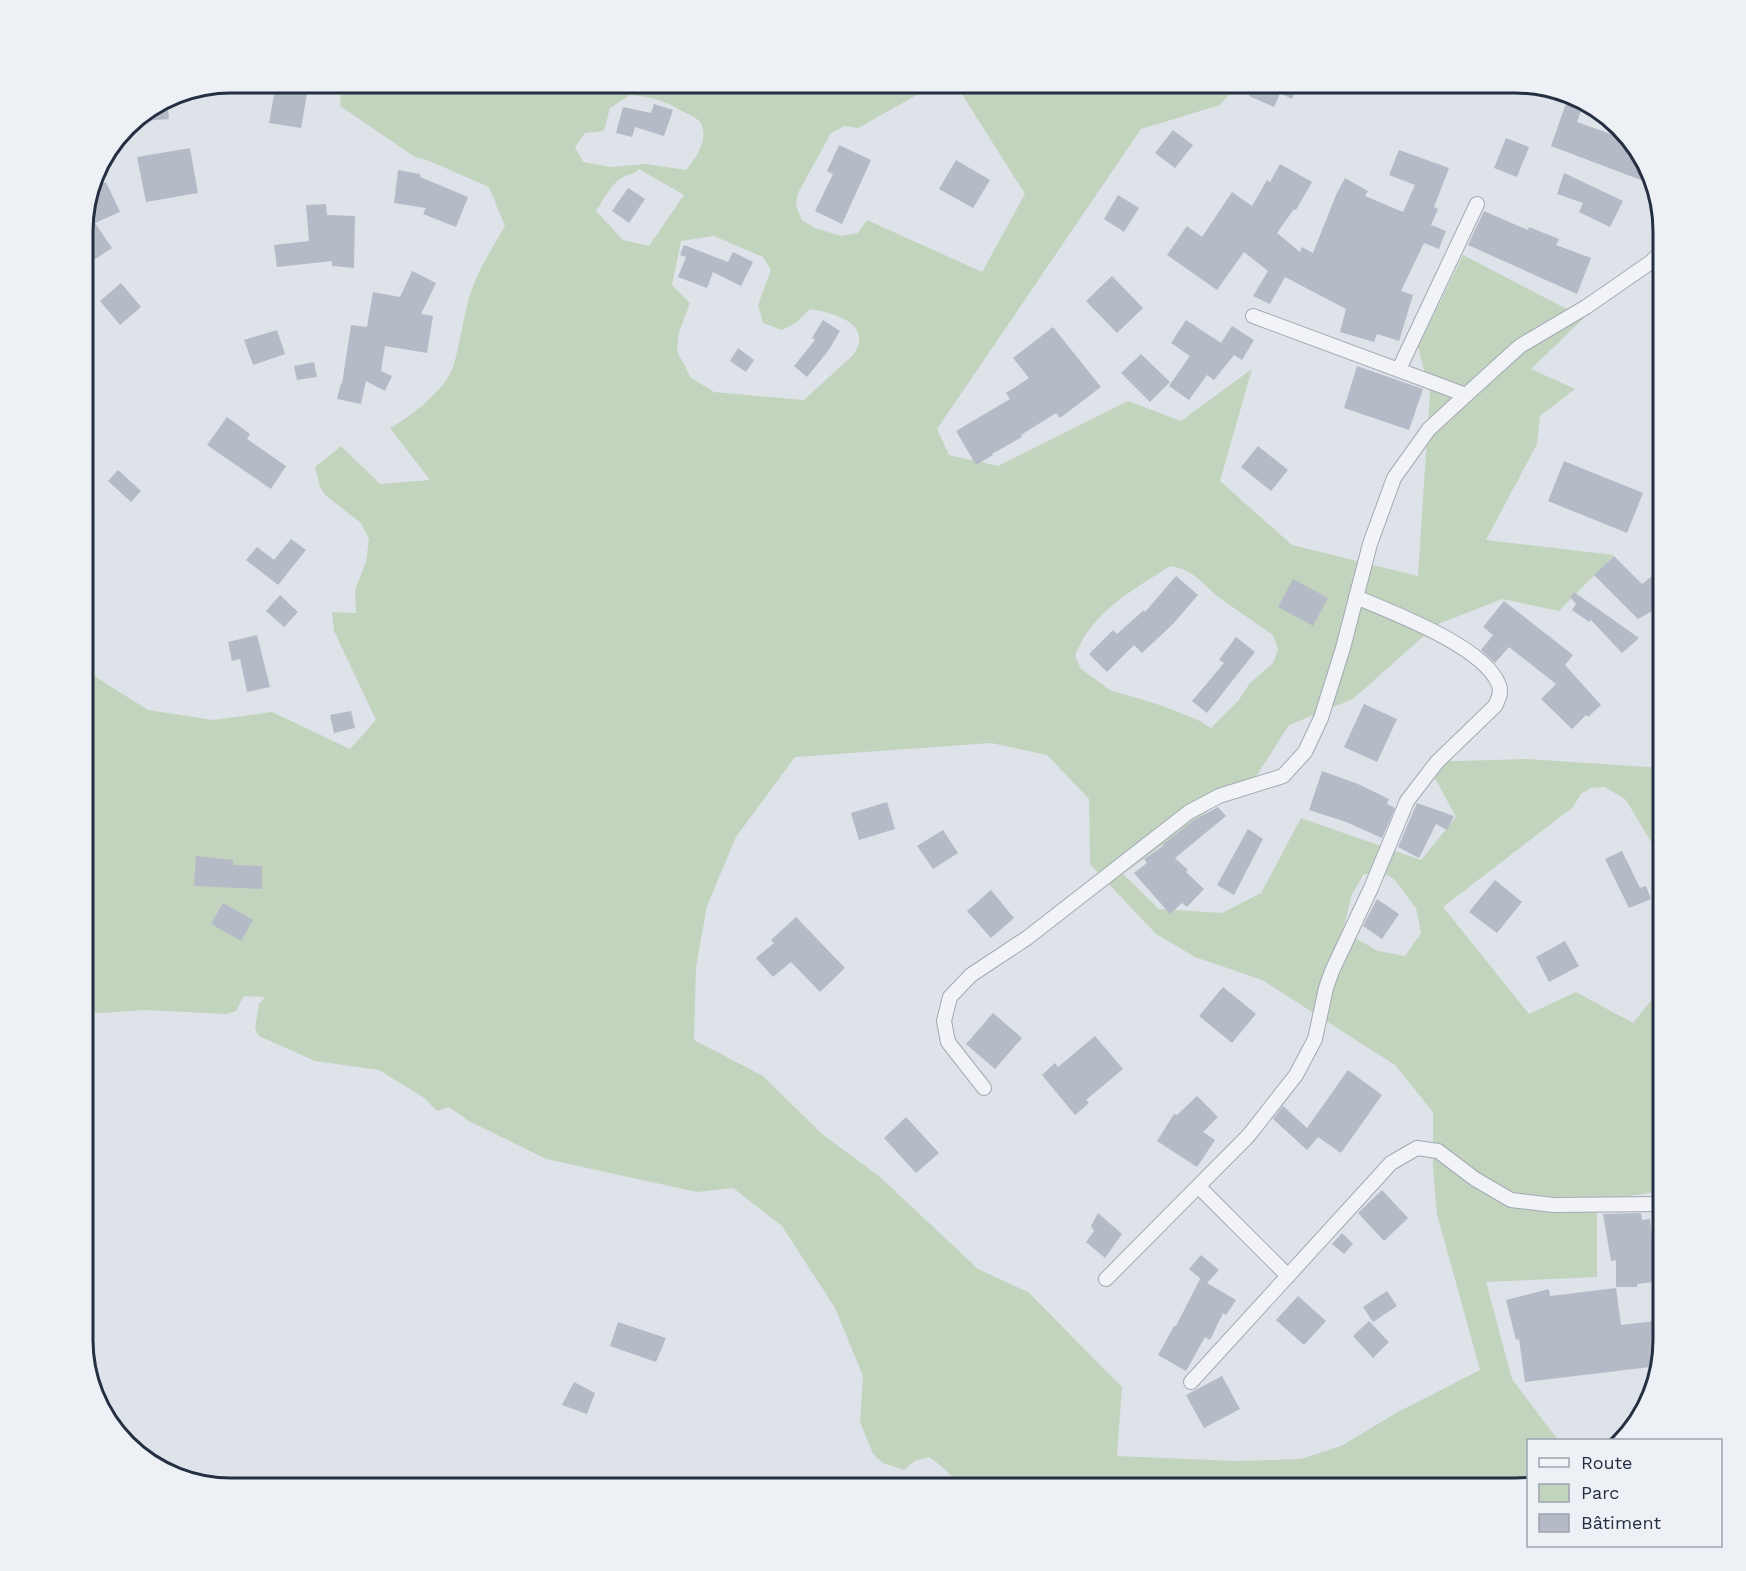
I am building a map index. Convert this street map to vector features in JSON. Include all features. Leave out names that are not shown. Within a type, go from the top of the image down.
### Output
[{"type":"street","points":[[1399,369],[1477,204]]},
{"type":"street","points":[[984,1088],[948,1042],[944,1021],[950,997],[971,975],[1027,938],[1189,812],[1219,796],[1283,776],[1305,752],[1321,718],[1343,648],[1370,544],[1394,478],[1429,429],[1520,346],[1586,307],[1653,260]]},
{"type":"street","points":[[1253,316],[1466,395]]},
{"type":"street","points":[[1106,1279],[1249,1135],[1296,1075],[1315,1039],[1332,971],[1371,888],[1407,801],[1437,762],[1495,706],[1500,697],[1501,687],[1492,673],[1470,653],[1425,626],[1356,597]]},
{"type":"street","points":[[1191,1382],[1391,1163],[1417,1148],[1438,1151],[1475,1179],[1511,1200],[1553,1205],[1653,1204]]},
{"type":"street","points":[[1199,1187],[1288,1276]]},
{"type":"green space","points":[[341,93],[920,93],[858,128],[845,126],[831,133],[798,193],[796,206],[802,220],[815,228],[841,236],[858,233],[867,220],[982,272],[1025,194],[961,93],[1231,93],[1220,105],[1141,129],[937,429],[949,455],[998,466],[1128,401],[1181,421],[1252,369],[1220,481],[1292,545],[1418,576],[1430,392],[1418,347],[1463,255],[1584,318],[1531,369],[1575,389],[1540,416],[1537,444],[1486,540],[1614,555],[1559,611],[1502,599],[1436,625],[1353,699],[1289,725],[1257,775],[1123,874],[1159,909],[1222,913],[1261,893],[1301,818],[1421,860],[1456,817],[1426,762],[1527,759],[1653,767],[1653,845],[1626,800],[1605,787],[1591,788],[1581,794],[1573,807],[1443,907],[1529,1014],[1576,992],[1633,1023],[1653,998],[1653,1193],[1597,1201],[1597,1277],[1486,1282],[1512,1379],[1557,1439],[1527,1439],[1527,1477],[954,1478],[929,1457],[915,1461],[904,1470],[883,1463],[873,1454],[860,1422],[863,1376],[835,1308],[782,1226],[733,1188],[697,1192],[546,1159],[469,1121],[449,1107],[437,1111],[423,1097],[379,1070],[315,1061],[259,1036],[255,1028],[259,1004],[265,997],[244,996],[236,1011],[227,1014],[145,1010],[93,1012],[93,675],[148,710],[213,720],[272,712],[350,749],[376,720],[334,631],[332,612],[356,613],[355,590],[366,562],[369,539],[361,523],[325,495],[320,487],[315,467],[341,446],[380,484],[430,480],[390,428],[428,401],[450,373],[472,289],[482,266],[505,226],[489,187],[415,157],[340,106]],"holes":[[[630,95],[652,98],[669,104],[700,122],[703,128],[701,148],[686,170],[646,164],[611,167],[583,162],[575,147],[585,133],[604,131],[610,108]],[[639,169],[684,195],[649,246],[623,240],[596,211],[617,181]],[[714,236],[763,257],[771,270],[758,305],[763,323],[782,330],[797,322],[810,309],[840,317],[849,322],[859,335],[853,355],[804,400],[714,392],[691,378],[677,351],[679,332],[690,303],[672,285],[681,241]],[[1170,566],[1194,575],[1217,596],[1273,635],[1278,649],[1273,663],[1250,683],[1238,701],[1211,728],[1200,721],[1160,705],[1110,690],[1081,669],[1075,656],[1082,640],[1102,615],[1128,593]],[[991,743],[1047,755],[1089,799],[1090,864],[1156,934],[1195,957],[1262,980],[1395,1065],[1433,1112],[1433,1168],[1437,1214],[1480,1370],[1396,1413],[1341,1446],[1301,1459],[1236,1461],[1117,1456],[1122,1387],[1028,1292],[978,1269],[880,1177],[822,1134],[763,1076],[694,1040],[696,967],[707,906],[736,837],[795,757]],[[1364,874],[1385,874],[1394,879],[1416,908],[1421,933],[1405,956],[1378,951],[1343,931],[1352,894]]]},
{"type":"building","points":[[274,93],[307,93],[301,128],[269,123]]},
{"type":"building","points":[[1250,93],[1280,93],[1274,107],[1249,96]]},
{"type":"building","points":[[1280,93],[1295,93],[1292,99]]},
{"type":"building","points":[[1566,103],[1576,107],[1581,110],[1577,122],[1613,135],[1630,155],[1643,181],[1551,146]]},
{"type":"building","points":[[654,104],[673,110],[664,136],[635,127],[632,137],[616,133],[623,107],[651,113]]},
{"type":"building","points":[[168,109],[169,119],[149,121]]},
{"type":"building","points":[[1173,130],[1193,145],[1175,168],[1155,153]]},
{"type":"building","points":[[1506,138],[1529,147],[1517,177],[1494,168]]},
{"type":"building","points":[[839,145],[871,160],[842,224],[815,211],[833,174],[827,171]]},
{"type":"building","points":[[190,148],[198,193],[146,202],[137,157]]},
{"type":"building","points":[[1399,150],[1449,168],[1434,207],[1438,209],[1431,225],[1446,231],[1439,249],[1424,243],[1401,291],[1413,295],[1399,341],[1377,334],[1374,342],[1340,332],[1346,309],[1285,277],[1270,304],[1253,296],[1268,271],[1244,252],[1217,290],[1167,255],[1187,226],[1202,237],[1232,192],[1252,206],[1267,180],[1270,182],[1280,164],[1312,182],[1296,210],[1294,209],[1277,233],[1300,252],[1302,247],[1313,253],[1345,178],[1368,191],[1365,196],[1403,212],[1415,185],[1389,175]]},
{"type":"building","points":[[956,160],[990,180],[973,208],[939,189]]},
{"type":"building","points":[[398,170],[420,174],[420,177],[468,197],[456,227],[423,214],[426,208],[394,203]]},
{"type":"building","points":[[1564,173],[1623,201],[1610,227],[1579,212],[1583,203],[1557,194]]},
{"type":"building","points":[[106,182],[120,212],[95,223],[94,213],[102,184]]},
{"type":"building","points":[[628,188],[645,199],[629,223],[612,211]]},
{"type":"building","points":[[1118,195],[1139,208],[1124,232],[1104,219]]},
{"type":"building","points":[[326,204],[327,215],[355,216],[354,268],[332,266],[332,261],[277,267],[274,245],[309,241],[306,205]]},
{"type":"building","points":[[1484,211],[1528,230],[1529,227],[1559,239],[1556,245],[1591,258],[1577,294],[1468,245]]},
{"type":"building","points":[[95,223],[112,248],[93,260],[93,224]]},
{"type":"building","points":[[684,245],[728,262],[733,252],[753,262],[741,286],[713,272],[707,288],[678,277],[686,257],[680,255]]},
{"type":"building","points":[[412,271],[436,283],[421,314],[433,316],[427,353],[385,346],[381,371],[392,376],[385,391],[366,381],[361,404],[337,399],[342,384],[351,325],[367,327],[373,292],[400,297]]},
{"type":"building","points":[[1112,276],[1143,308],[1117,333],[1086,301]]},
{"type":"building","points":[[121,283],[141,307],[120,325],[100,301]]},
{"type":"building","points":[[823,320],[840,331],[828,351],[807,377],[794,366],[815,340],[812,338]]},
{"type":"building","points":[[1186,320],[1221,343],[1232,326],[1254,340],[1242,360],[1234,355],[1214,380],[1207,375],[1189,400],[1169,386],[1190,356],[1171,343]]},
{"type":"building","points":[[1053,327],[1101,387],[1060,418],[1056,413],[976,465],[956,431],[1010,399],[1006,393],[1029,378],[1013,358]]},
{"type":"building","points":[[277,330],[285,354],[253,365],[244,340]]},
{"type":"building","points":[[738,348],[754,360],[746,372],[730,361]]},
{"type":"building","points":[[1141,354],[1170,382],[1150,402],[1121,373]]},
{"type":"building","points":[[314,362],[317,377],[297,380],[294,366]]},
{"type":"building","points":[[1357,366],[1423,389],[1409,430],[1344,408]]},
{"type":"building","points":[[227,417],[250,434],[247,439],[286,466],[271,489],[207,445]]},
{"type":"building","points":[[1258,446],[1288,470],[1271,491],[1241,467]]},
{"type":"building","points":[[1564,461],[1643,493],[1627,533],[1548,501]]},
{"type":"building","points":[[118,470],[141,491],[131,502],[108,481]]},
{"type":"building","points":[[291,539],[306,550],[278,585],[246,560],[257,547],[274,560]]},
{"type":"building","points":[[1614,556],[1642,584],[1652,576],[1653,611],[1638,619],[1594,575]]},
{"type":"building","points":[[1176,576],[1198,595],[1173,624],[1142,653],[1134,645],[1107,672],[1089,654],[1113,630],[1117,634],[1144,610],[1145,612]]},
{"type":"building","points":[[1293,579],[1328,598],[1313,626],[1278,607]]},
{"type":"building","points":[[1574,592],[1639,638],[1622,653],[1591,620],[1589,622],[1572,610],[1576,604],[1570,597]]},
{"type":"building","points":[[280,595],[298,612],[284,627],[266,611]]},
{"type":"building","points":[[1504,601],[1573,655],[1565,665],[1601,705],[1588,717],[1586,715],[1572,729],[1541,699],[1556,684],[1509,647],[1495,663],[1481,650],[1493,635],[1483,627]]},
{"type":"building","points":[[257,635],[270,687],[247,692],[240,659],[232,661],[228,642]]},
{"type":"building","points":[[1236,637],[1255,652],[1207,713],[1192,701],[1224,663],[1219,660]]},
{"type":"building","points":[[1364,704],[1397,719],[1377,762],[1344,747]]},
{"type":"building","points":[[351,711],[355,728],[334,733],[330,715]]},
{"type":"building","points":[[1322,771],[1358,784],[1389,799],[1387,804],[1395,808],[1382,838],[1346,822],[1309,810]]},
{"type":"building","points":[[887,802],[895,829],[859,840],[851,813]]},
{"type":"building","points":[[1417,803],[1454,816],[1447,830],[1436,824],[1419,858],[1398,847]]},
{"type":"building","points":[[1218,807],[1226,816],[1175,858],[1204,889],[1187,907],[1182,903],[1170,914],[1134,873],[1147,863],[1144,859],[1194,820]]},
{"type":"building","points":[[1248,829],[1263,839],[1234,895],[1217,885]]},
{"type":"building","points":[[943,830],[958,853],[933,869],[917,846]]},
{"type":"building","points":[[1622,851],[1640,888],[1646,886],[1651,899],[1629,908],[1605,859]]},
{"type":"building","points":[[196,856],[233,860],[233,865],[262,866],[262,889],[194,886]]},
{"type":"building","points":[[1495,880],[1522,902],[1497,933],[1469,912]]},
{"type":"building","points":[[991,890],[1014,918],[991,938],[967,911]]},
{"type":"building","points":[[1377,899],[1399,914],[1382,939],[1363,926]]},
{"type":"building","points":[[223,903],[253,920],[241,941],[211,924]]},
{"type":"building","points":[[796,917],[845,968],[820,992],[791,962],[773,977],[756,958],[774,943],[771,940]]},
{"type":"building","points":[[1565,941],[1579,966],[1549,982],[1536,957]]},
{"type":"building","points":[[1223,987],[1256,1014],[1232,1043],[1199,1016]]},
{"type":"building","points":[[993,1013],[1022,1038],[995,1069],[966,1044]]},
{"type":"building","points":[[1095,1036],[1123,1069],[1086,1100],[1089,1103],[1075,1115],[1042,1075],[1055,1063],[1058,1067]]},
{"type":"building","points":[[1348,1070],[1382,1095],[1341,1153],[1318,1137],[1307,1150],[1273,1119],[1283,1106],[1307,1128]]},
{"type":"building","points":[[1197,1096],[1218,1117],[1203,1132],[1215,1140],[1197,1167],[1157,1141],[1174,1114],[1177,1115]]},
{"type":"building","points":[[906,1117],[939,1153],[916,1173],[884,1138]]},
{"type":"building","points":[[1382,1190],[1408,1218],[1384,1241],[1358,1213]]},
{"type":"building","points":[[1098,1213],[1122,1234],[1105,1258],[1086,1242],[1094,1231],[1091,1226]]},
{"type":"building","points":[[1641,1213],[1642,1220],[1650,1219],[1653,1282],[1637,1284],[1637,1287],[1616,1287],[1616,1260],[1611,1261],[1603,1214]]},
{"type":"building","points":[[1342,1233],[1353,1244],[1344,1254],[1332,1244]]},
{"type":"building","points":[[1201,1255],[1219,1270],[1207,1283],[1236,1300],[1226,1315],[1223,1313],[1210,1340],[1205,1337],[1186,1371],[1158,1355],[1200,1279],[1203,1281],[1189,1269]]},
{"type":"building","points":[[1616,1288],[1621,1325],[1653,1321],[1653,1349],[1650,1367],[1525,1382],[1519,1339],[1516,1340],[1506,1300],[1549,1289],[1550,1296]]},
{"type":"building","points":[[1387,1291],[1397,1306],[1373,1322],[1363,1307]]},
{"type":"building","points":[[1298,1296],[1326,1321],[1304,1345],[1276,1320]]},
{"type":"building","points":[[1369,1321],[1389,1342],[1373,1358],[1353,1336]]},
{"type":"building","points":[[618,1322],[666,1338],[656,1362],[610,1346]]},
{"type":"building","points":[[1222,1376],[1240,1409],[1204,1428],[1186,1395]]},
{"type":"building","points":[[574,1382],[595,1393],[587,1414],[562,1405]]}]
